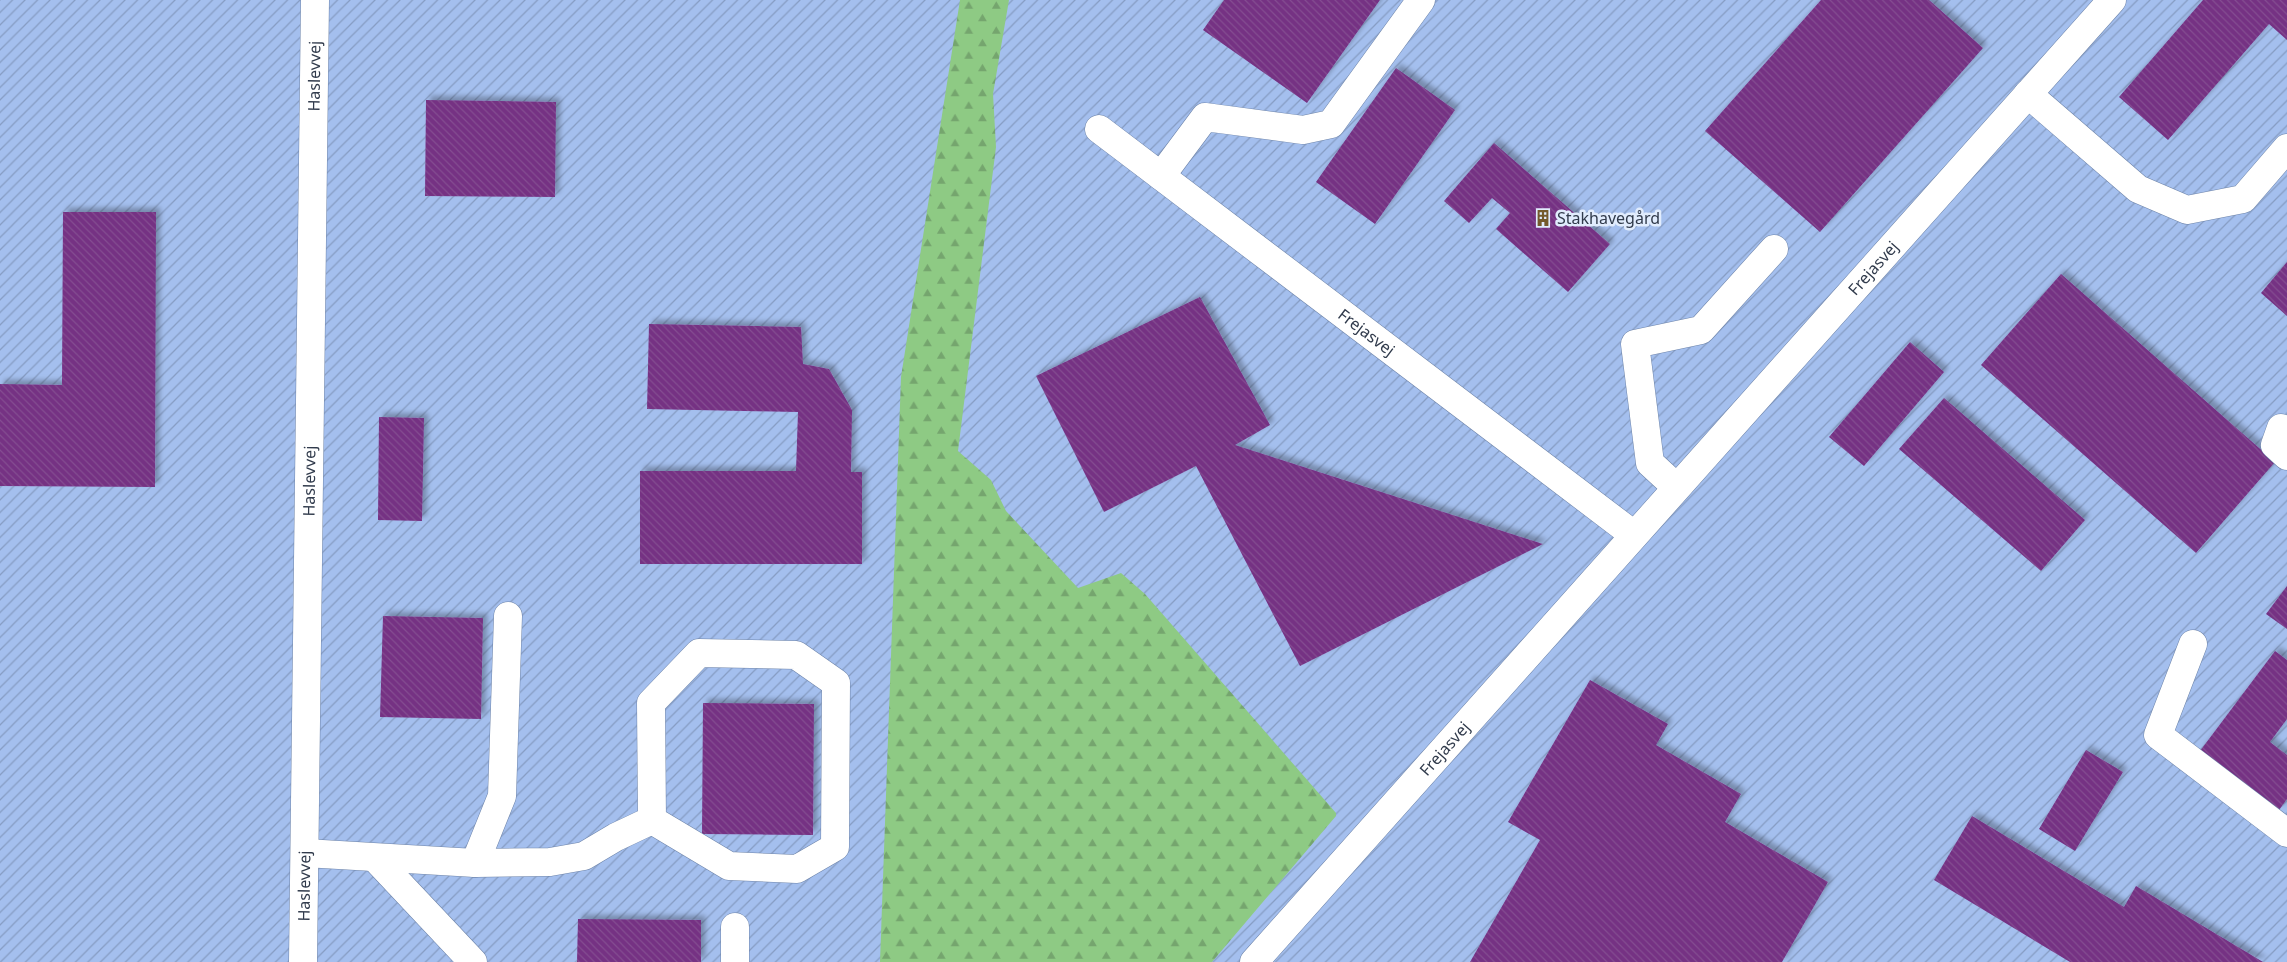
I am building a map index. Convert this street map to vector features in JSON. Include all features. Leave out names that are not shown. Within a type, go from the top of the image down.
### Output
[{"type":"street","name":"Haslevvej","points":[[303,962],[315,0]]},
{"type":"street","points":[[1161,176],[1205,117],[1303,130],[1331,124],[1421,0]]},
{"type":"street","name":"Frejasvej","points":[[1254,962],[2112,0]]},
{"type":"street","points":[[2028,94],[2138,189],[2188,210],[2243,199],[2287,148]]},
{"type":"street","name":"Frejasvej","points":[[1099,129],[1634,535]]},
{"type":"street","points":[[1676,488],[1650,463],[1635,344],[1701,330],[1774,249]]},
{"type":"street","points":[[2281,428],[2275,445],[2287,456]]},
{"type":"street","points":[[475,863],[502,796],[508,616]]},
{"type":"street","points":[[2193,644],[2158,735],[2287,832]]},
{"type":"street","points":[[699,653],[796,654],[836,684],[836,847],[797,868],[729,866],[652,820],[650,703],[699,653]]},
{"type":"street","points":[[305,853],[475,863],[550,862],[584,856],[616,837],[652,820]]},
{"type":"street","points":[[376,858],[473,962]]},
{"type":"street","points":[[735,926],[735,962]]},
{"type":"shaded area","points":[[0,0],[2287,0],[2287,962],[0,962]]},
{"type":"green space","points":[[960,0],[1009,0],[993,94],[996,147],[958,451],[991,480],[1006,511],[1078,588],[1121,573],[1145,594],[1336,813],[1336,816],[1212,962],[880,962],[901,377]]},
{"type":"building","points":[[1224,0],[1380,0],[1307,103],[1203,30]]},
{"type":"building","points":[[1821,0],[1929,0],[1983,48],[1820,232],[1705,131]]},
{"type":"building","points":[[2203,0],[2287,0],[2287,40],[2269,24],[2168,140],[2119,97]]},
{"type":"building","points":[[1396,68],[1455,110],[1375,224],[1316,182]]},
{"type":"building","points":[[426,100],[556,102],[555,197],[425,196]]},
{"type":"building","name":"Stakhavegård","points":[[1494,143],[1610,244],[1568,292],[1496,229],[1510,213],[1492,198],[1469,223],[1444,201]]},
{"type":"building","points":[[63,212],[156,212],[155,487],[0,486],[0,384],[62,385]]},
{"type":"building","points":[[2287,262],[2287,316],[2261,293]]},
{"type":"building","points":[[2061,274],[2275,462],[2196,553],[1981,365]]},
{"type":"building","points":[[1200,297],[1270,425],[1235,445],[1543,544],[1300,666],[1196,466],[1104,512],[1036,376]]},
{"type":"building","points":[[649,324],[801,327],[803,364],[829,369],[852,410],[851,472],[862,472],[862,564],[640,564],[640,471],[796,471],[798,412],[647,409]]},
{"type":"building","points":[[1910,342],[1944,372],[1864,466],[1829,437]]},
{"type":"building","points":[[1944,398],[2085,520],[2041,571],[1899,449]]},
{"type":"building","points":[[379,417],[424,418],[422,521],[378,520]]},
{"type":"building","points":[[2287,586],[2287,629],[2266,614]]},
{"type":"building","points":[[383,616],[483,618],[481,719],[380,717]]},
{"type":"building","points":[[2275,651],[2287,660],[2287,719],[2270,742],[2287,755],[2287,799],[2279,810],[2200,751]]},
{"type":"building","points":[[1590,680],[1668,724],[1656,745],[1741,794],[1725,822],[1828,882],[1782,962],[1470,962],[1540,840],[1508,822]]},
{"type":"building","points":[[703,703],[814,704],[813,835],[702,834]]},
{"type":"building","points":[[2086,750],[2123,772],[2075,851],[2039,829]]},
{"type":"building","points":[[1972,816],[2124,907],[2136,886],[2263,962],[2070,962],[1934,880]]},
{"type":"building","points":[[578,919],[701,920],[701,962],[577,962]]},
{"type":"place","name":"Stakhavegård","points":[[1543,218]]}]
